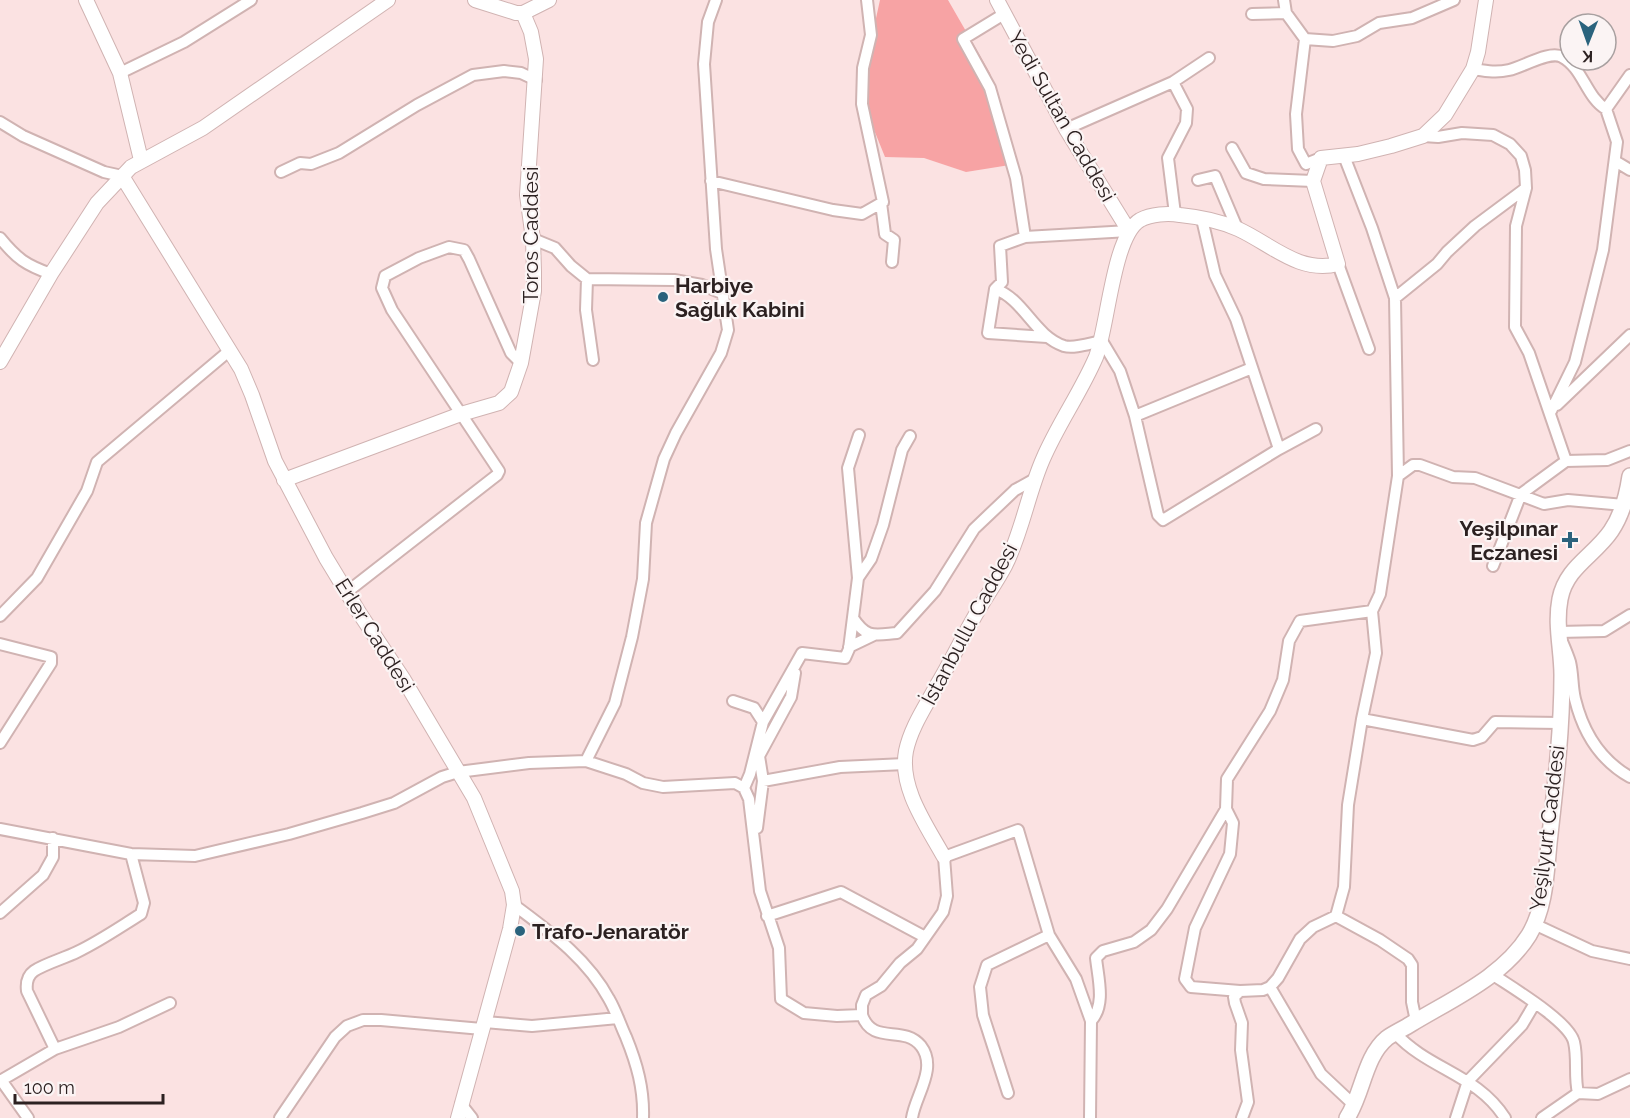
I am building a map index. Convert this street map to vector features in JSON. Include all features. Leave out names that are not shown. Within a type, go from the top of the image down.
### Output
[{"type":"main road","name":"Yeşilyurt Caddesi","points":[[1350,1112],[1373,1056],[1387,1038],[1492,974],[1517,951],[1534,924],[1539,912],[1545,879],[1556,785],[1562,673],[1558,632],[1560,601],[1566,580],[1578,564],[1611,531],[1624,505],[1630,476]]},
{"type":"street","points":[[86,0],[120,73],[141,160]]},
{"type":"street","points":[[120,73],[184,42],[251,0]]},
{"type":"street","points":[[0,362],[51,274],[97,203],[122,176],[141,160],[197,132],[388,0]]},
{"type":"street","points":[[475,0],[508,12],[523,12],[549,0]]},
{"type":"street","points":[[586,761],[615,703],[632,637],[643,579],[646,523],[664,459],[721,353],[728,330],[711,181],[704,64],[708,22],[716,0]]},
{"type":"street","points":[[867,0],[871,35],[863,68],[862,104],[883,202],[881,203],[885,234],[894,240],[892,262]]},
{"type":"street","name":"Yedi Sultan Caddesi","points":[[997,0],[1066,129],[1129,231]]},
{"type":"street","points":[[1284,0],[1286,13],[1305,39],[1296,114],[1298,149],[1306,164],[1321,158],[1344,156],[1391,146],[1423,136],[1438,137],[1462,133],[1493,135],[1510,144],[1521,156],[1526,188],[1516,226],[1515,327],[1529,353],[1566,461]]},
{"type":"street","points":[[1305,39],[1333,41],[1357,36],[1379,23],[1412,18],[1454,0]]},
{"type":"street","points":[[1423,136],[1445,115],[1473,69],[1486,0]]},
{"type":"street","name":"Toros Caddesi","points":[[284,480],[461,414],[499,403],[506,398],[515,385],[534,291],[533,239],[527,195],[536,80],[535,47],[523,12]]},
{"type":"street","points":[[1252,14],[1286,13]]},
{"type":"street","points":[[1004,14],[963,39],[990,88],[1017,178],[1024,237]]},
{"type":"street","points":[[1473,69],[1494,73],[1511,70],[1553,54],[1563,57],[1576,69],[1598,104],[1606,109],[1617,142],[1603,250],[1575,362],[1551,411],[1554,426]]},
{"type":"street","points":[[1066,129],[1173,82],[1209,58]]},
{"type":"street","points":[[281,172],[300,163],[311,164],[339,153],[417,105],[473,75],[504,71],[521,73],[536,80]]},
{"type":"street","points":[[1606,109],[1630,75]]},
{"type":"street","points":[[1173,82],[1187,109],[1186,123],[1168,158],[1175,214]]},
{"type":"street","points":[[0,122],[23,136],[105,172],[122,176]]},
{"type":"street","points":[[1232,148],[1246,173],[1264,179],[1313,181]]},
{"type":"street","points":[[1344,156],[1372,228],[1395,298],[1398,476],[1380,594],[1372,611],[1376,653],[1362,719],[1348,805],[1344,887],[1336,916],[1313,927],[1300,939],[1270,987],[1263,990],[1240,991],[1191,987],[1185,979],[1195,928],[1230,854],[1233,823],[1226,809],[1227,779],[1270,711],[1283,680],[1289,641],[1300,621],[1372,611]]},
{"type":"street","points":[[1321,158],[1313,181],[1338,264],[1369,349]]},
{"type":"street","points":[[1615,161],[1630,170]]},
{"type":"street","name":"Erler Caddesi","points":[[122,176],[246,379],[284,480],[347,592],[404,680],[458,772],[481,814],[505,872],[514,905],[506,947],[459,1111]]},
{"type":"street","points":[[1198,180],[1215,176],[1237,228]]},
{"type":"street","points":[[711,181],[833,210],[862,214],[881,203]]},
{"type":"street","points":[[1395,298],[1437,264],[1475,226],[1526,188]]},
{"type":"street","points":[[1047,337],[988,333],[995,289],[1002,282],[1000,246],[1024,237],[1129,231],[1143,219],[1175,214],[1237,228],[1303,264],[1326,267],[1338,264]]},
{"type":"street","points":[[1202,219],[1215,275],[1236,319],[1279,449]]},
{"type":"street","name":"İstanbullu Caddesi","points":[[944,857],[909,786],[905,764],[912,731],[1005,565],[1035,479],[1052,440],[1083,386],[1102,341],[1115,273],[1129,231]]},
{"type":"street","points":[[0,238],[28,265],[51,274]]},
{"type":"street","points":[[533,239],[555,248],[587,279],[674,280],[702,285],[722,293]]},
{"type":"street","points":[[347,592],[497,475],[499,471],[392,310],[382,288],[385,276],[419,258],[448,247],[464,250],[511,353],[521,363]]},
{"type":"street","points":[[587,279],[586,310],[592,360]]},
{"type":"street","points":[[995,289],[1007,293],[1047,337],[1066,347],[1102,341],[1120,371],[1135,416],[1158,515],[1163,520],[1316,429]]},
{"type":"street","points":[[1551,411],[1630,335]]},
{"type":"street","points":[[0,616],[37,578],[82,501],[97,462],[229,351]]},
{"type":"street","points":[[1135,416],[1252,368]]},
{"type":"street","points":[[744,788],[750,774],[763,722],[802,653],[845,658],[849,647],[858,578],[848,468],[859,435]]},
{"type":"street","points":[[858,578],[871,559],[883,525],[902,450],[910,436]]},
{"type":"street","points":[[1493,566],[1521,494],[1566,461],[1607,460],[1630,451]]},
{"type":"street","points":[[1398,476],[1413,465],[1420,465],[1453,477],[1475,478],[1544,504],[1568,501],[1624,505]]},
{"type":"street","points":[[849,647],[874,635],[897,633],[935,591],[974,529],[1015,490],[1035,479]]},
{"type":"street","points":[[1630,615],[1604,631],[1558,632],[1570,664],[1575,698],[1587,736],[1601,753],[1630,777]]},
{"type":"street","points":[[853,618],[861,630],[874,635]]},
{"type":"street","points":[[0,644],[51,657],[51,663],[0,743]]},
{"type":"street","points":[[754,846],[762,781],[759,756],[791,697],[797,663]]},
{"type":"street","points":[[732,701],[754,708],[763,722]]},
{"type":"street","points":[[1362,719],[1473,740],[1482,737],[1495,722],[1560,723]]},
{"type":"street","points":[[0,829],[131,854],[195,856],[288,834],[394,803],[442,777],[458,772],[561,760],[586,761],[626,774],[643,783],[663,788],[735,783],[744,788],[749,799],[760,891],[779,948],[781,999],[804,1013],[837,1016],[862,1015]]},
{"type":"street","points":[[762,781],[840,767],[905,764]]},
{"type":"street","points":[[1091,1021],[1098,1014],[1100,999],[1096,958],[1103,951],[1134,942],[1151,930],[1167,909],[1226,809]]},
{"type":"street","points":[[912,1118],[924,1084],[926,1057],[922,1047],[914,1040],[901,1035],[873,1031],[866,1024],[862,1015],[862,1005],[866,995],[881,986],[900,963],[916,949],[943,912],[947,896],[944,857],[1018,830],[1049,935],[1076,979],[1091,1021],[1090,1118]]},
{"type":"street","points":[[0,913],[43,875],[53,857],[53,838]]},
{"type":"street","points":[[55,1049],[27,991],[28,976],[36,970],[98,942],[141,914],[144,903],[131,854]]},
{"type":"street","points":[[767,916],[841,892],[925,937]]},
{"type":"street","points":[[514,905],[561,940],[578,957],[608,997],[640,1078],[644,1098],[643,1118]]},
{"type":"street","points":[[1336,916],[1380,940],[1408,959],[1412,965],[1412,1002],[1416,1021]]},
{"type":"street","points":[[1534,924],[1592,951],[1630,959]]},
{"type":"street","points":[[1008,1093],[983,1015],[980,987],[987,966],[1049,935]]},
{"type":"street","points":[[1492,974],[1558,1019],[1574,1039],[1575,1079],[1578,1093]]},
{"type":"street","points":[[1270,987],[1321,1074],[1350,1112]]},
{"type":"street","points":[[1240,991],[1234,997],[1242,1023],[1241,1050],[1248,1102],[1242,1118]]},
{"type":"street","points":[[28,1118],[0,1081],[55,1049],[119,1027],[170,1003]]},
{"type":"street","points":[[1456,1118],[1468,1081],[1522,1025],[1535,1004]]},
{"type":"street","points":[[280,1118],[335,1037],[347,1026],[363,1020],[532,1026],[618,1018]]},
{"type":"street","points":[[1395,1033],[1419,1055],[1468,1081],[1487,1095],[1505,1118]]},
{"type":"street","points":[[1542,1118],[1578,1093],[1598,1094],[1630,1079]]},
{"type":"street","points":[[459,1111],[472,1118]]},
{"type":"shaded area","points":[[880,0],[948,0],[990,73],[1016,164],[966,172],[924,158],[885,157],[866,110],[868,55]]},
{"type":"place","name":"Harbiye Sağlık Kabini","points":[[663,297]]},
{"type":"place","name":"Yeşilpınar Eczanesi","points":[[1570,540]]},
{"type":"place","name":"Trafo-Jenaratör","points":[[520,931]]}]
